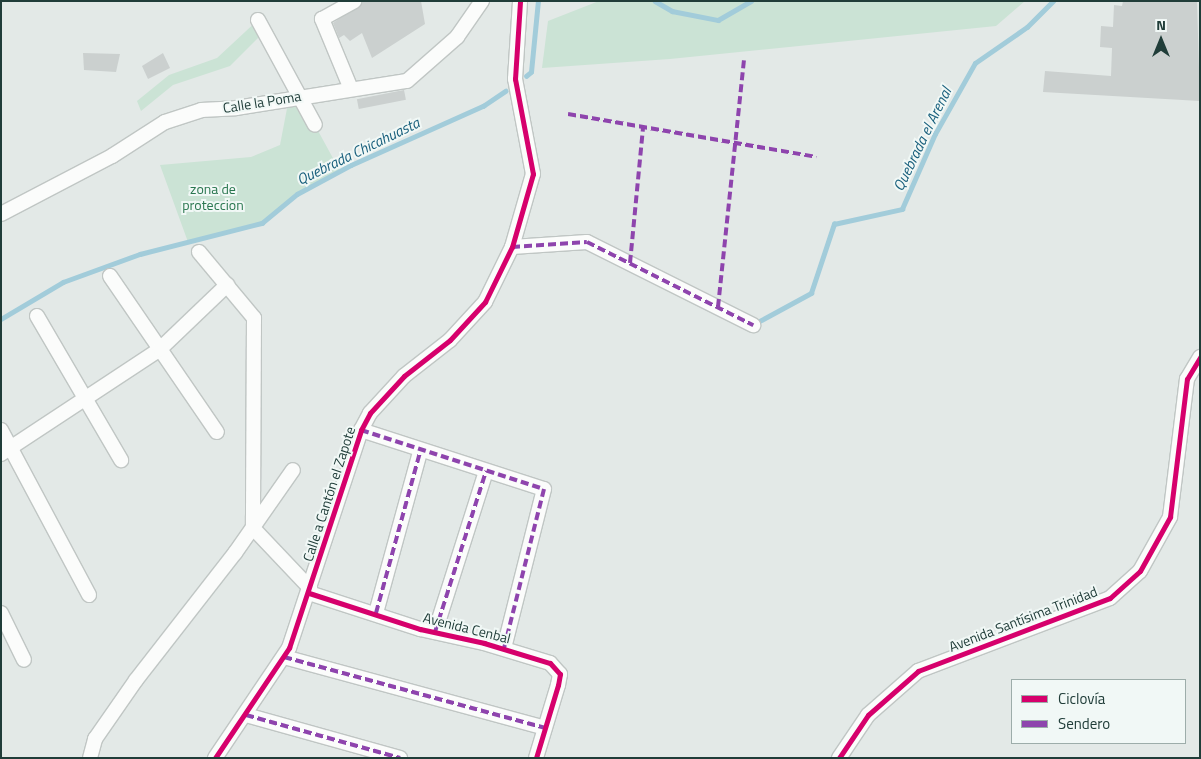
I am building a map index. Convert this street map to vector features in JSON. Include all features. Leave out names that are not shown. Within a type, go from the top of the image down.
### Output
[{"type":"street","points":[[350,90],[322,19],[354,1]]},
{"type":"street","name":"Calle la Poma","points":[[1,214],[112,156],[165,122],[201,110],[236,108],[298,96],[406,81],[457,37],[482,1]]},
{"type":"street","name":"Calle a Cantón el Zapote","points":[[215,758],[284,657],[310,591],[361,430],[370,413],[404,376],[450,340],[485,302],[512,246],[533,174],[515,79],[520,1]]},
{"type":"street","points":[[258,20],[315,126]]},
{"type":"street","points":[[512,246],[587,242],[752,325]]},
{"type":"street","points":[[199,252],[254,318],[252,528],[310,591]]},
{"type":"street","points":[[110,276],[217,432]]},
{"type":"street","points":[[6,451],[160,349],[227,285]]},
{"type":"street","points":[[37,316],[121,460]]},
{"type":"street","name":"Avenida Santísima Trinidad","points":[[839,758],[868,714],[918,671],[1110,598],[1140,571],[1170,517],[1186,379],[1200,357]]},
{"type":"street","points":[[1,430],[6,451],[89,595]]},
{"type":"street","points":[[361,430],[420,452],[544,489],[504,648]]},
{"type":"street","points":[[376,613],[420,452]]},
{"type":"street","points":[[90,758],[95,739],[136,680],[252,528],[293,470]]},
{"type":"street","points":[[435,632],[486,472]]},
{"type":"street","name":"Avenida Cenbal","points":[[310,591],[435,632],[504,648],[550,663],[560,674],[536,758]]},
{"type":"street","points":[[1,613],[24,660]]},
{"type":"street","points":[[284,657],[544,728]]},
{"type":"street","points":[[246,715],[400,758]]},
{"type":"green space","points":[[599,1],[1025,1],[996,26],[670,59],[542,68],[548,21]]},
{"type":"green space","points":[[258,20],[262,34],[230,66],[173,85],[141,111],[137,101],[169,75],[217,58]]},
{"type":"green space","name":"zona de proteccion","points":[[299,96],[340,171],[297,194],[259,224],[188,242],[160,165],[251,157],[280,145],[289,98]]},
{"type":"building","points":[[364,1],[421,1],[425,24],[372,58],[362,33],[350,41],[344,35],[339,38],[333,23]]},
{"type":"building","points":[[1123,1],[1197,1],[1200,101],[1043,92],[1045,71],[1111,76],[1112,48],[1100,47],[1101,26],[1113,27],[1114,5],[1122,6]]},
{"type":"building","points":[[83,53],[120,54],[116,72],[84,70]]},
{"type":"building","points":[[163,53],[170,68],[148,79],[142,66]]},
{"type":"building","points":[[404,90],[406,100],[359,109],[357,99]]},
{"type":"waterway","name":"Quebrada Chicahuasta","points":[[526,76],[531,72],[538,1]]},
{"type":"waterway","name":"Quebrada Chicahuasta","points":[[655,1],[672,11],[718,20],[751,1]]},
{"type":"waterway","name":"Quebrada el Arenal","points":[[754,324],[811,293],[834,224],[902,209],[935,134],[975,63],[1027,27],[1053,1]]},
{"type":"waterway","name":"Quebrada Chicahuasta","points":[[1,319],[63,282],[140,254],[262,223],[297,194],[351,165],[483,106],[505,91]]},
{"type":"marked path","points":[[718,307],[744,59]]},
{"type":"marked path","points":[[568,114],[816,157]]},
{"type":"marked path","points":[[630,263],[643,127]]},
{"type":"marked path","points":[[512,247],[587,242],[753,325]]},
{"type":"marked path","points":[[361,430],[544,489],[504,648]]},
{"type":"marked path","points":[[376,613],[420,452]]},
{"type":"marked path","points":[[435,632],[486,471]]},
{"type":"marked path","points":[[284,657],[545,728]]},
{"type":"marked path","points":[[246,715],[400,758]]},
{"type":"cycle path","points":[[215,758],[289,648],[361,430],[370,413],[404,376],[450,340],[485,302],[512,247],[533,174],[515,79],[520,1]]},
{"type":"cycle path","points":[[839,758],[868,715],[918,671],[1110,598],[1140,571],[1170,517],[1187,379],[1200,357]]},
{"type":"cycle path","points":[[309,593],[420,629],[484,643],[550,663],[560,674],[536,758]]}]
